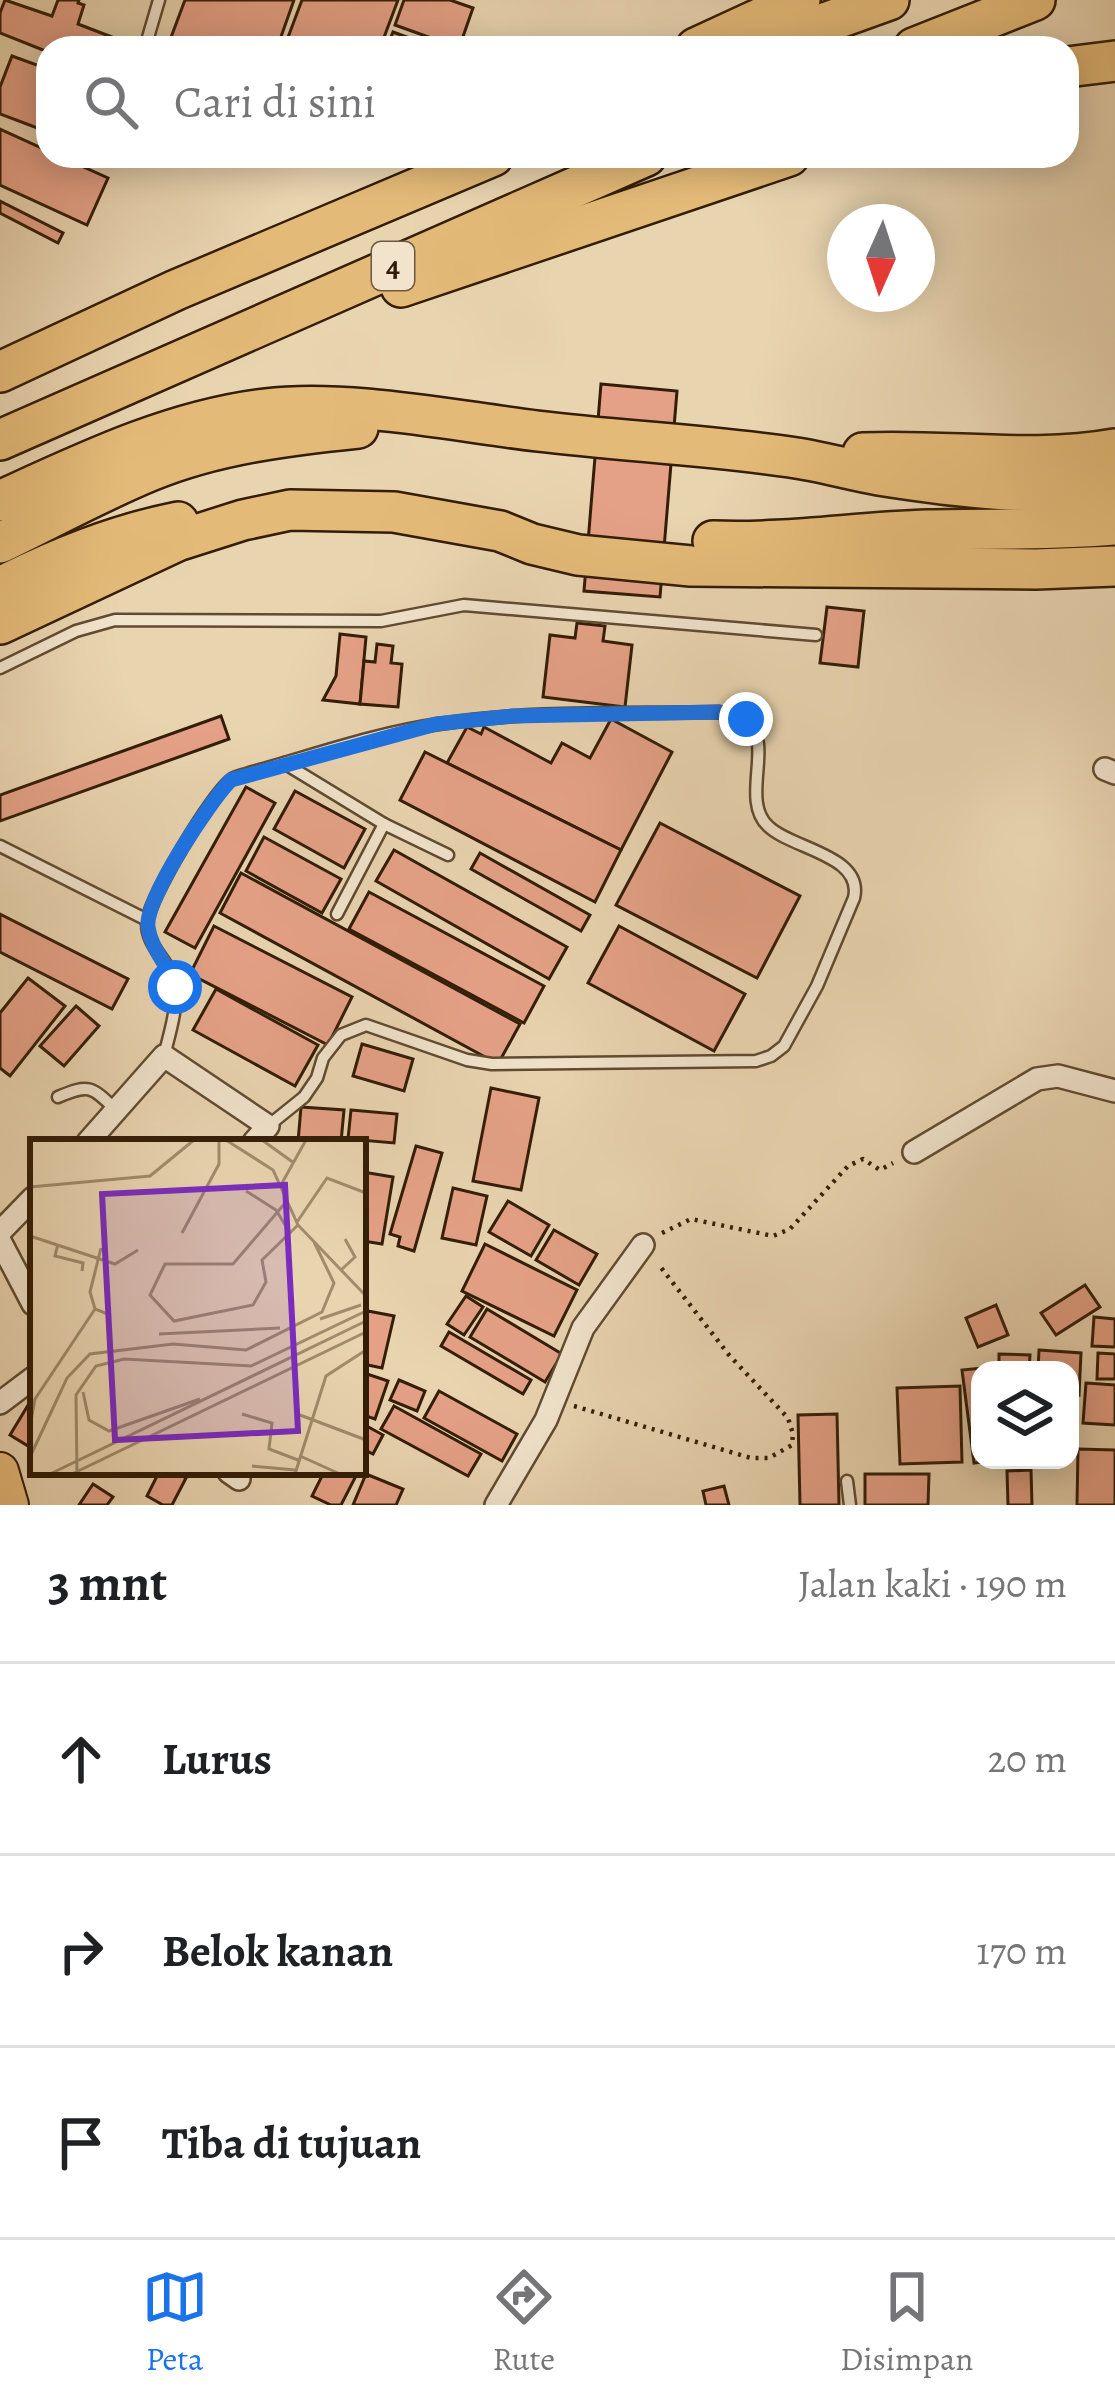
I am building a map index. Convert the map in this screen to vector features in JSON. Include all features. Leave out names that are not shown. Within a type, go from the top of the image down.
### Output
[{"type":"highway","points":[[723,36],[800,0]]},
{"type":"highway","points":[[788,36],[889,0]]},
{"type":"highway","points":[[945,36],[1035,0]]},
{"type":"highway","points":[[1079,66],[1115,61]]},
{"type":"highway","points":[[176,290],[436,168]]},
{"type":"highway","name":"4","points":[[0,372],[176,290],[465,168]]},
{"type":"highway","name":"4","points":[[0,440],[618,168]]},
{"type":"highway","points":[[140,376],[755,168]]},
{"type":"highway","points":[[0,501],[182,427],[266,409],[308,407],[792,457],[936,483],[1039,491],[1115,487]]},
{"type":"highway","points":[[0,543],[153,470],[207,453],[372,426],[490,425]]},
{"type":"highway","points":[[792,457],[937,452],[1044,455],[1115,449]]},
{"type":"highway","points":[[0,624],[177,541],[290,510]]},
{"type":"highway","points":[[0,587],[77,550],[128,533],[290,510],[394,512],[500,531],[738,542],[1115,525]]},
{"type":"highway","points":[[500,531],[578,555],[691,566],[1115,566]]},
{"type":"highway","points":[[0,1472],[10,1505]]},
{"type":"street","points":[[91,1139],[164,1056],[261,1134]]},
{"type":"street","points":[[914,1152],[1037,1079],[1058,1076],[1115,1091]]},
{"type":"street","points":[[30,1202],[0,1237],[30,1298]]},
{"type":"street","points":[[496,1505],[538,1436],[583,1328],[644,1246]]},
{"type":"street","points":[[0,1402],[30,1380]]},
{"type":"lane","points":[[148,36],[159,0]]},
{"type":"lane","points":[[0,668],[76,632],[115,620],[381,621],[464,604],[816,635]]},
{"type":"lane","points":[[164,1056],[175,987],[171,972],[151,943],[146,920],[214,798],[231,780],[284,763],[436,724],[512,716],[719,712],[746,719],[758,739],[758,812],[768,827],[840,864],[854,877],[856,888],[818,986],[784,1046],[770,1056],[756,1061],[492,1064],[366,1025],[341,1036],[323,1058],[304,1097],[261,1134]]},
{"type":"lane","points":[[284,763],[384,824],[448,855]]},
{"type":"lane","points":[[337,914],[384,824]]},
{"type":"lane","points":[[0,846],[146,920]]},
{"type":"lane","points":[[58,1097],[81,1088],[94,1089],[117,1111]]},
{"type":"lane","points":[[847,1481],[850,1505]]},
{"type":"path","points":[[554,1400],[751,1459],[769,1458],[791,1445],[794,1434],[788,1418],[729,1355],[644,1246],[691,1219],[773,1236],[790,1228],[848,1166],[863,1159],[880,1170]]},
{"type":"building","points":[[5,0],[52,16],[58,0],[79,0],[84,5],[78,24],[109,36],[36,36],[36,47],[0,33]]},
{"type":"building","points":[[185,0],[294,0],[281,36],[172,36]]},
{"type":"building","points":[[302,0],[398,0],[384,36],[288,36]]},
{"type":"building","points":[[404,0],[450,0],[473,8],[463,36],[426,36],[395,25]]},
{"type":"building","points":[[12,56],[36,65],[36,128],[0,114],[0,87]]},
{"type":"building","points":[[0,129],[36,146],[36,168],[86,168],[108,178],[87,225],[0,185]]},
{"type":"building","points":[[0,201],[63,233],[58,243],[0,213]]},
{"type":"building","points":[[601,384],[677,391],[660,597],[584,591]]},
{"type":"building","points":[[827,607],[864,611],[858,667],[820,663]]},
{"type":"building","points":[[577,623],[605,626],[603,641],[632,645],[625,707],[543,697],[550,635],[575,638]]},
{"type":"building","points":[[340,634],[366,637],[360,704],[323,700],[336,676]]},
{"type":"building","points":[[377,644],[393,646],[391,663],[402,664],[398,707],[360,704],[364,661],[375,662]]},
{"type":"building","points":[[221,716],[229,739],[0,821],[0,795]]},
{"type":"building","points":[[611,719],[672,752],[621,850],[447,763],[467,727],[481,734],[484,727],[551,763],[562,743],[590,758]]},
{"type":"building","points":[[425,752],[621,850],[595,902],[400,800]]},
{"type":"building","points":[[246,787],[275,803],[195,948],[165,932]]},
{"type":"building","points":[[295,791],[365,829],[344,868],[274,829]]},
{"type":"building","points":[[660,823],[800,896],[757,978],[616,905]]},
{"type":"building","points":[[264,837],[341,879],[322,913],[246,871]]},
{"type":"building","points":[[394,850],[567,947],[549,979],[376,881]]},
{"type":"building","points":[[480,853],[590,915],[581,931],[471,869]]},
{"type":"building","points":[[241,873],[520,1024],[498,1064],[220,913]]},
{"type":"building","points":[[369,892],[544,986],[524,1023],[349,929]]},
{"type":"building","points":[[0,914],[128,979],[112,1009],[0,952]]},
{"type":"building","points":[[214,926],[352,997],[328,1045],[190,974]]},
{"type":"building","points":[[619,926],[745,994],[714,1051],[588,983]]},
{"type":"building","points":[[28,978],[65,1006],[10,1076],[0,1068],[0,1013]]},
{"type":"building","points":[[216,989],[318,1045],[295,1086],[193,1030]]},
{"type":"building","points":[[76,1006],[99,1026],[64,1066],[40,1046]]},
{"type":"building","points":[[362,1044],[413,1059],[404,1091],[353,1076]]},
{"type":"building","points":[[491,1088],[539,1098],[521,1190],[473,1181]]},
{"type":"building","points":[[301,1107],[344,1110],[341,1139],[298,1139]]},
{"type":"building","points":[[351,1110],[397,1114],[394,1143],[348,1139]]},
{"type":"building","points":[[416,1146],[442,1153],[414,1251],[398,1246],[400,1237],[390,1234]]},
{"type":"building","points":[[366,1172],[393,1177],[382,1244],[366,1241]]},
{"type":"building","points":[[453,1188],[487,1196],[476,1245],[442,1238]]},
{"type":"building","points":[[508,1201],[549,1225],[531,1256],[489,1232]]},
{"type":"building","points":[[554,1230],[597,1254],[579,1285],[536,1260]]},
{"type":"building","points":[[485,1244],[577,1290],[554,1336],[462,1291]]},
{"type":"building","points":[[1085,1285],[1100,1307],[1056,1335],[1041,1313]]},
{"type":"building","points":[[466,1296],[483,1307],[464,1335],[447,1324]]},
{"type":"building","points":[[996,1305],[1008,1335],[978,1347],[966,1318]]},
{"type":"building","points":[[487,1309],[562,1354],[545,1382],[470,1337]]},
{"type":"building","points":[[368,1311],[394,1316],[382,1368],[366,1365]]},
{"type":"building","points":[[1094,1317],[1115,1319],[1115,1347],[1092,1346]]},
{"type":"building","points":[[449,1332],[531,1380],[523,1394],[441,1346]]},
{"type":"building","points":[[1039,1350],[1081,1353],[1079,1395],[1079,1361],[1038,1361]]},
{"type":"building","points":[[1098,1353],[1115,1354],[1115,1379],[1097,1379]]},
{"type":"building","points":[[999,1354],[1030,1355],[1030,1361],[999,1361]]},
{"type":"building","points":[[971,1369],[971,1440],[962,1370]]},
{"type":"building","points":[[366,1374],[388,1381],[375,1419],[366,1416]]},
{"type":"building","points":[[399,1380],[425,1391],[417,1411],[390,1400]]},
{"type":"building","points":[[1086,1383],[1115,1385],[1115,1425],[1083,1423]]},
{"type":"building","points":[[960,1386],[962,1462],[900,1464],[897,1388]]},
{"type":"building","points":[[439,1391],[517,1434],[502,1461],[424,1418]]},
{"type":"building","points":[[30,1402],[30,1447],[10,1435]]},
{"type":"building","points":[[394,1406],[481,1454],[468,1476],[381,1429]]},
{"type":"building","points":[[837,1414],[839,1505],[800,1505],[798,1415]]},
{"type":"building","points":[[366,1426],[383,1435],[373,1454],[366,1450]]},
{"type":"building","points":[[1079,1449],[1115,1450],[1115,1505],[1077,1505]]},
{"type":"building","points":[[1031,1470],[1032,1505],[1008,1505],[1007,1471]]},
{"type":"building","points":[[366,1474],[403,1489],[396,1505],[353,1505]]},
{"type":"building","points":[[865,1474],[929,1474],[928,1505],[865,1505]]},
{"type":"building","points":[[158,1475],[186,1478],[172,1505],[147,1496]]},
{"type":"building","points":[[322,1475],[356,1475],[341,1505],[312,1496]]},
{"type":"building","points":[[93,1484],[113,1497],[107,1505],[79,1505]]},
{"type":"building","points":[[724,1486],[729,1505],[706,1505],[703,1491]]},
{"type":"route","points":[[175,987],[171,972],[151,943],[146,920],[214,798],[231,780],[436,724],[512,716],[719,712],[746,719]]}]
